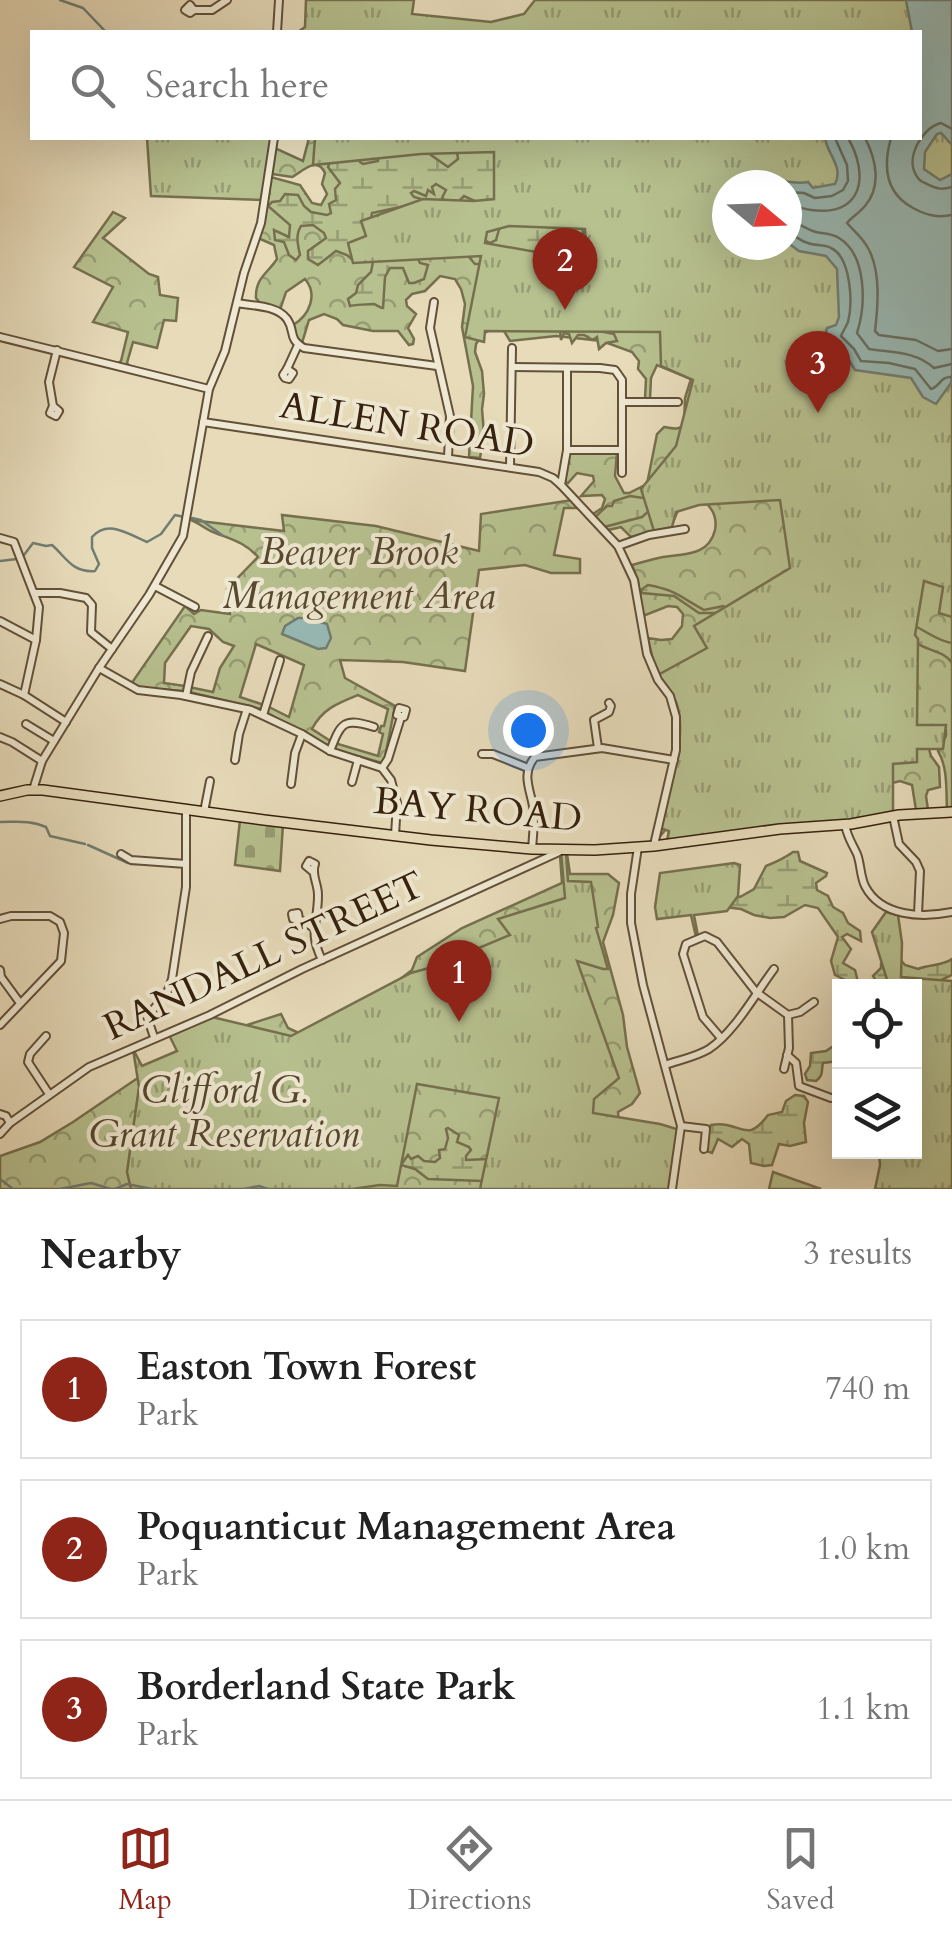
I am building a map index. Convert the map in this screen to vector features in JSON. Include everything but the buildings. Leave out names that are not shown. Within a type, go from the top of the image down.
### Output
[{"type":"main road","name":"BAY ROAD","points":[[0,796],[33,790],[532,849],[654,846],[952,812]]},
{"type":"street","points":[[194,10],[212,10],[227,0]]},
{"type":"street","points":[[277,30],[279,0]]},
{"type":"street","points":[[33,790],[42,761],[185,531],[209,389],[225,351],[264,211],[274,140]]},
{"type":"street","points":[[434,302],[430,328],[450,416],[448,457]]},
{"type":"street","points":[[237,303],[284,315],[292,339],[310,349],[437,366]]},
{"type":"street","points":[[0,338],[209,389]]},
{"type":"street","points":[[287,370],[298,345]]},
{"type":"street","points":[[510,467],[512,348]]},
{"type":"street","points":[[52,406],[48,382],[58,350]]},
{"type":"street","points":[[512,367],[615,370],[622,380],[622,473]]},
{"type":"street","points":[[561,485],[566,450],[567,368]]},
{"type":"street","points":[[622,402],[678,402]]},
{"type":"street","name":"ALLEN ROAD","points":[[203,422],[510,467],[545,474],[561,485],[618,546],[634,580],[647,654],[674,706],[677,744],[654,846]]},
{"type":"street","points":[[566,450],[621,450]]},
{"type":"street","points":[[618,546],[685,529]]},
{"type":"street","points":[[0,538],[14,542],[40,607],[24,696]]},
{"type":"street","points":[[154,586],[195,607]]},
{"type":"street","points":[[35,593],[86,598],[92,605],[91,632],[112,649]]},
{"type":"street","points":[[0,621],[36,640]]},
{"type":"street","points":[[186,696],[191,672],[208,636]]},
{"type":"street","points":[[263,715],[280,660]]},
{"type":"street","points":[[99,668],[138,690],[246,708],[330,752],[382,768],[392,782],[398,808],[395,835]]},
{"type":"street","points":[[0,684],[66,722]]},
{"type":"street","points":[[598,748],[594,720],[610,712],[609,702]]},
{"type":"street","points":[[235,760],[246,708]]},
{"type":"street","points":[[382,768],[401,717]]},
{"type":"street","points":[[26,724],[54,741]]},
{"type":"street","points":[[330,752],[344,724],[374,727]]},
{"type":"street","points":[[291,784],[302,734]]},
{"type":"street","points":[[0,735],[42,761]]},
{"type":"street","points":[[532,849],[534,810],[526,785],[532,759],[598,748],[674,760]]},
{"type":"street","points":[[482,754],[493,754],[528,768]]},
{"type":"street","points":[[352,782],[358,760]]},
{"type":"street","points":[[204,812],[210,780]]},
{"type":"street","points":[[154,1038],[148,1014],[170,986],[184,904],[186,809]]},
{"type":"street","points":[[893,816],[899,844],[920,871],[918,914]]},
{"type":"street","points":[[845,824],[862,879],[869,892],[890,910],[918,914],[952,912]]},
{"type":"street","points":[[638,847],[631,924],[643,985],[681,1126],[672,1189]]},
{"type":"street","name":"RANDALL STREET","points":[[0,1134],[89,1067],[200,1020],[564,849]]},
{"type":"street","points":[[121,854],[132,860],[186,864]]},
{"type":"street","points":[[312,870],[318,893],[313,942],[322,960]]},
{"type":"street","points":[[0,920],[11,916],[50,916],[64,928],[60,960],[0,1025]]},
{"type":"street","points":[[299,919],[314,928]]},
{"type":"street","points":[[721,1038],[703,1017],[682,954],[686,944],[698,938],[718,942],[756,992],[788,1015],[814,1002]]},
{"type":"street","points":[[664,1064],[707,1050],[721,1038],[774,969]]},
{"type":"street","points":[[0,975],[20,1003]]},
{"type":"street","points":[[784,1069],[788,1015]]},
{"type":"street","points":[[46,1036],[28,1062],[49,1094]]},
{"type":"street","points":[[787,1055],[796,1062],[799,1086],[831,1098]]},
{"type":"street","points":[[0,1114],[10,1123]]},
{"type":"street","points":[[681,1126],[706,1129],[704,1149]]},
{"type":"green space","points":[[306,0],[414,0],[412,14],[491,22],[524,14],[535,0],[952,0],[952,617],[939,613],[943,587],[924,581],[915,635],[917,725],[946,725],[943,749],[917,749],[917,762],[893,764],[893,814],[667,842],[669,831],[660,828],[680,732],[674,699],[658,675],[707,648],[694,626],[790,568],[780,500],[699,505],[676,512],[672,527],[654,531],[641,489],[676,446],[693,380],[661,366],[660,332],[485,331],[484,342],[465,337],[481,256],[353,263],[348,243],[366,236],[361,221],[423,199],[494,199],[494,152],[421,154],[313,165],[315,140],[922,140],[922,30],[301,30],[305,27]],"holes":[[[509,226],[585,229],[587,261],[485,243],[487,232]]]},
{"type":"green space","points":[[147,140],[271,140],[263,200],[151,196]]},
{"type":"green space","points":[[308,140],[824,140],[808,182],[802,182],[802,170],[712,170],[712,260],[797,260],[952,483],[952,810],[947,810],[945,772],[938,751],[946,730],[932,725],[928,727],[927,742],[939,767],[940,787],[928,790],[928,810],[916,810],[912,785],[900,781],[667,842],[666,829],[658,839],[680,742],[679,710],[654,665],[648,638],[672,639],[682,626],[683,614],[677,607],[668,606],[643,616],[632,565],[701,549],[712,539],[715,518],[705,502],[679,508],[671,527],[631,537],[621,527],[608,530],[593,514],[602,508],[602,495],[581,496],[594,481],[593,476],[577,473],[565,482],[571,453],[617,452],[615,476],[624,493],[647,484],[657,434],[664,427],[677,429],[684,425],[685,398],[691,379],[657,365],[651,378],[650,399],[645,399],[646,379],[632,352],[602,341],[556,336],[510,341],[504,331],[492,329],[476,344],[482,371],[484,434],[480,458],[469,457],[473,386],[462,327],[465,304],[455,279],[440,276],[425,291],[406,300],[416,314],[408,328],[414,339],[409,345],[398,331],[343,325],[324,314],[309,320],[302,343],[295,336],[293,325],[308,310],[311,291],[305,279],[286,292],[280,310],[256,298],[260,281],[277,259],[274,245],[258,238],[271,177],[300,185],[312,203],[321,205],[327,194],[322,184],[325,173],[318,165],[292,177],[272,174],[275,148],[303,161]]},
{"type":"green space","points":[[488,140],[673,140],[719,170],[712,170],[712,260],[718,260],[676,331],[599,331],[614,334],[617,341],[599,349],[597,337],[593,340],[578,335],[572,343],[569,334],[564,333],[561,340],[560,330],[487,264],[475,264],[468,256],[428,255],[418,259],[428,265],[424,279],[414,283],[409,283],[403,268],[390,268],[385,277],[383,308],[374,304],[350,306],[348,299],[371,272],[373,262],[354,261],[336,251],[318,265],[308,259],[308,251],[326,238],[313,225],[299,229],[300,255],[296,260],[289,255],[284,242],[275,240],[274,230],[289,237],[290,225],[268,206],[285,194],[298,195],[311,212],[331,213],[329,204],[336,200],[335,189],[340,183],[328,167],[331,158],[359,157],[363,164],[378,161],[378,151],[428,153],[448,167],[458,159],[457,152]],"holes":[[[436,184],[446,190],[442,198],[447,202],[459,201],[464,196],[475,201],[500,226],[496,240],[490,243],[477,236],[370,224],[372,213],[428,201],[414,197],[414,191],[426,196],[428,190],[434,194],[432,187]],[[567,221],[582,227],[583,233],[588,232],[588,257],[579,254],[569,258],[551,242],[559,234],[578,242],[567,232]]]},
{"type":"green space","points":[[113,212],[125,218],[103,238],[158,277],[160,295],[178,298],[176,321],[164,320],[157,348],[133,342],[129,366],[118,363],[128,332],[93,322],[113,287],[74,267]]},
{"type":"green space","points":[[630,496],[650,499],[650,510],[642,517],[604,527],[595,517],[614,501]]},
{"type":"green space","name":"Beaver Brook Management Area","points":[[572,500],[580,508],[564,508],[554,555],[580,559],[580,573],[551,573],[525,565],[479,570],[465,671],[403,662],[340,660],[345,678],[395,706],[382,763],[334,747],[335,743],[378,756],[383,734],[379,732],[388,709],[358,695],[331,708],[312,729],[332,742],[326,746],[266,712],[267,706],[289,717],[304,665],[256,644],[240,697],[264,705],[261,709],[189,692],[189,687],[213,692],[220,668],[234,646],[209,629],[191,626],[165,663],[164,683],[185,686],[183,691],[131,684],[185,606],[194,614],[201,610],[230,614],[227,589],[258,557],[243,544],[191,520],[284,531],[282,515],[376,526],[479,551],[481,514]]},
{"type":"green space","points":[[648,585],[672,592],[704,610],[727,608],[721,613],[699,613],[674,596],[642,593]]},
{"type":"green space","points":[[915,626],[952,643],[952,663],[914,641]]},
{"type":"green space","points":[[240,820],[283,824],[280,871],[235,865]]},
{"type":"green space","name":"Clifford G. Grant Reservation","points":[[561,852],[566,852],[568,881],[591,882],[596,928],[608,969],[577,961],[619,1078],[594,1099],[593,1113],[680,1130],[669,1189],[480,1189],[499,1098],[417,1084],[397,1186],[131,1189],[127,1172],[139,1087],[133,1049],[142,1066],[177,1051],[169,1035],[212,1017],[291,1036],[411,973],[510,935],[498,919],[565,898]]},
{"type":"green space","points":[[798,852],[800,861],[827,873],[816,883],[817,890],[828,896],[833,907],[860,931],[861,941],[847,934],[842,937],[851,949],[843,963],[855,970],[857,979],[835,975],[831,961],[838,937],[818,908],[805,905],[784,917],[770,918],[724,907],[732,895],[740,897],[754,889],[766,866]]},
{"type":"green space","name":"Clifford G. Grant Reservation","points":[[567,854],[570,874],[608,874],[619,883],[603,942],[640,1093],[632,1104],[618,1112],[619,1124],[666,1189],[0,1189],[0,1156],[40,1142],[148,1071],[235,1029],[281,1014],[288,1028],[303,1035],[394,984],[412,970],[417,957],[462,928],[562,883],[560,855]]},
{"type":"green space","points":[[740,865],[738,896],[727,911],[694,915],[698,936],[691,915],[657,919],[660,873]]},
{"type":"green space","points":[[886,912],[898,915],[901,977],[952,981],[952,1189],[875,1189],[880,1159],[922,1159],[922,979],[887,979],[872,932]]},
{"type":"green space","points":[[899,958],[905,965],[918,969],[952,959],[952,975],[938,984],[922,985],[922,979],[875,979],[881,964]]},
{"type":"green space","points":[[832,1047],[832,1062],[823,1063],[819,1079],[807,1080],[811,1053]]},
{"type":"green space","points":[[795,1095],[804,1096],[808,1102],[806,1142],[779,1144],[772,1165],[751,1163],[749,1144],[742,1139],[732,1147],[718,1139],[712,1153],[706,1151],[711,1125],[754,1129],[768,1115],[782,1112],[786,1101]]},
{"type":"green space","points":[[448,1128],[459,1135],[457,1142],[471,1150],[466,1160],[488,1159],[482,1181],[428,1179],[401,1165],[408,1155],[411,1159],[418,1156],[435,1162],[440,1158],[439,1150],[445,1149]]},
{"type":"green space","points":[[773,1172],[821,1189],[769,1189]]},
{"type":"water","points":[[906,0],[952,0],[952,145],[941,133],[937,134],[925,152],[924,169],[940,180],[952,174],[952,374],[951,383],[936,404],[923,397],[911,378],[855,370],[826,331],[836,325],[839,317],[837,269],[826,256],[802,252],[802,182],[813,188],[835,184],[837,178],[825,140],[922,140],[922,30],[912,30]]},
{"type":"water","points":[[298,618],[327,624],[331,638],[326,648],[318,649],[282,634],[285,626]]},
{"type":"waterway","points":[[60,0],[83,8],[104,30]]},
{"type":"waterway","points":[[24,555],[33,543],[52,545],[75,567],[95,571],[99,564],[92,537],[98,532],[118,530],[147,542],[161,534],[175,515],[184,517]]},
{"type":"waterway","points":[[192,518],[222,535]]},
{"type":"waterway","points":[[0,561],[17,559]]},
{"type":"waterway","points":[[0,822],[35,823],[46,827],[50,836],[85,844]]},
{"type":"waterway","points":[[88,845],[128,863]]},
{"type":"waterway","points":[[131,864],[153,864]]},
{"type":"waterway","points":[[0,1179],[13,1189]]},
{"type":"waterway","points":[[60,1189],[91,1183],[111,1189]]},
{"type":"waterway","points":[[115,1189],[127,1184],[152,1189]]},
{"type":"waterway","points":[[244,1189],[268,1189]]},
{"type":"place","name":"Poquanticut Management Area","points":[[565,310]]},
{"type":"place","name":"Borderland State Park","points":[[818,413]]},
{"type":"place","name":"Easton Town Forest","points":[[459,1022]]}]
